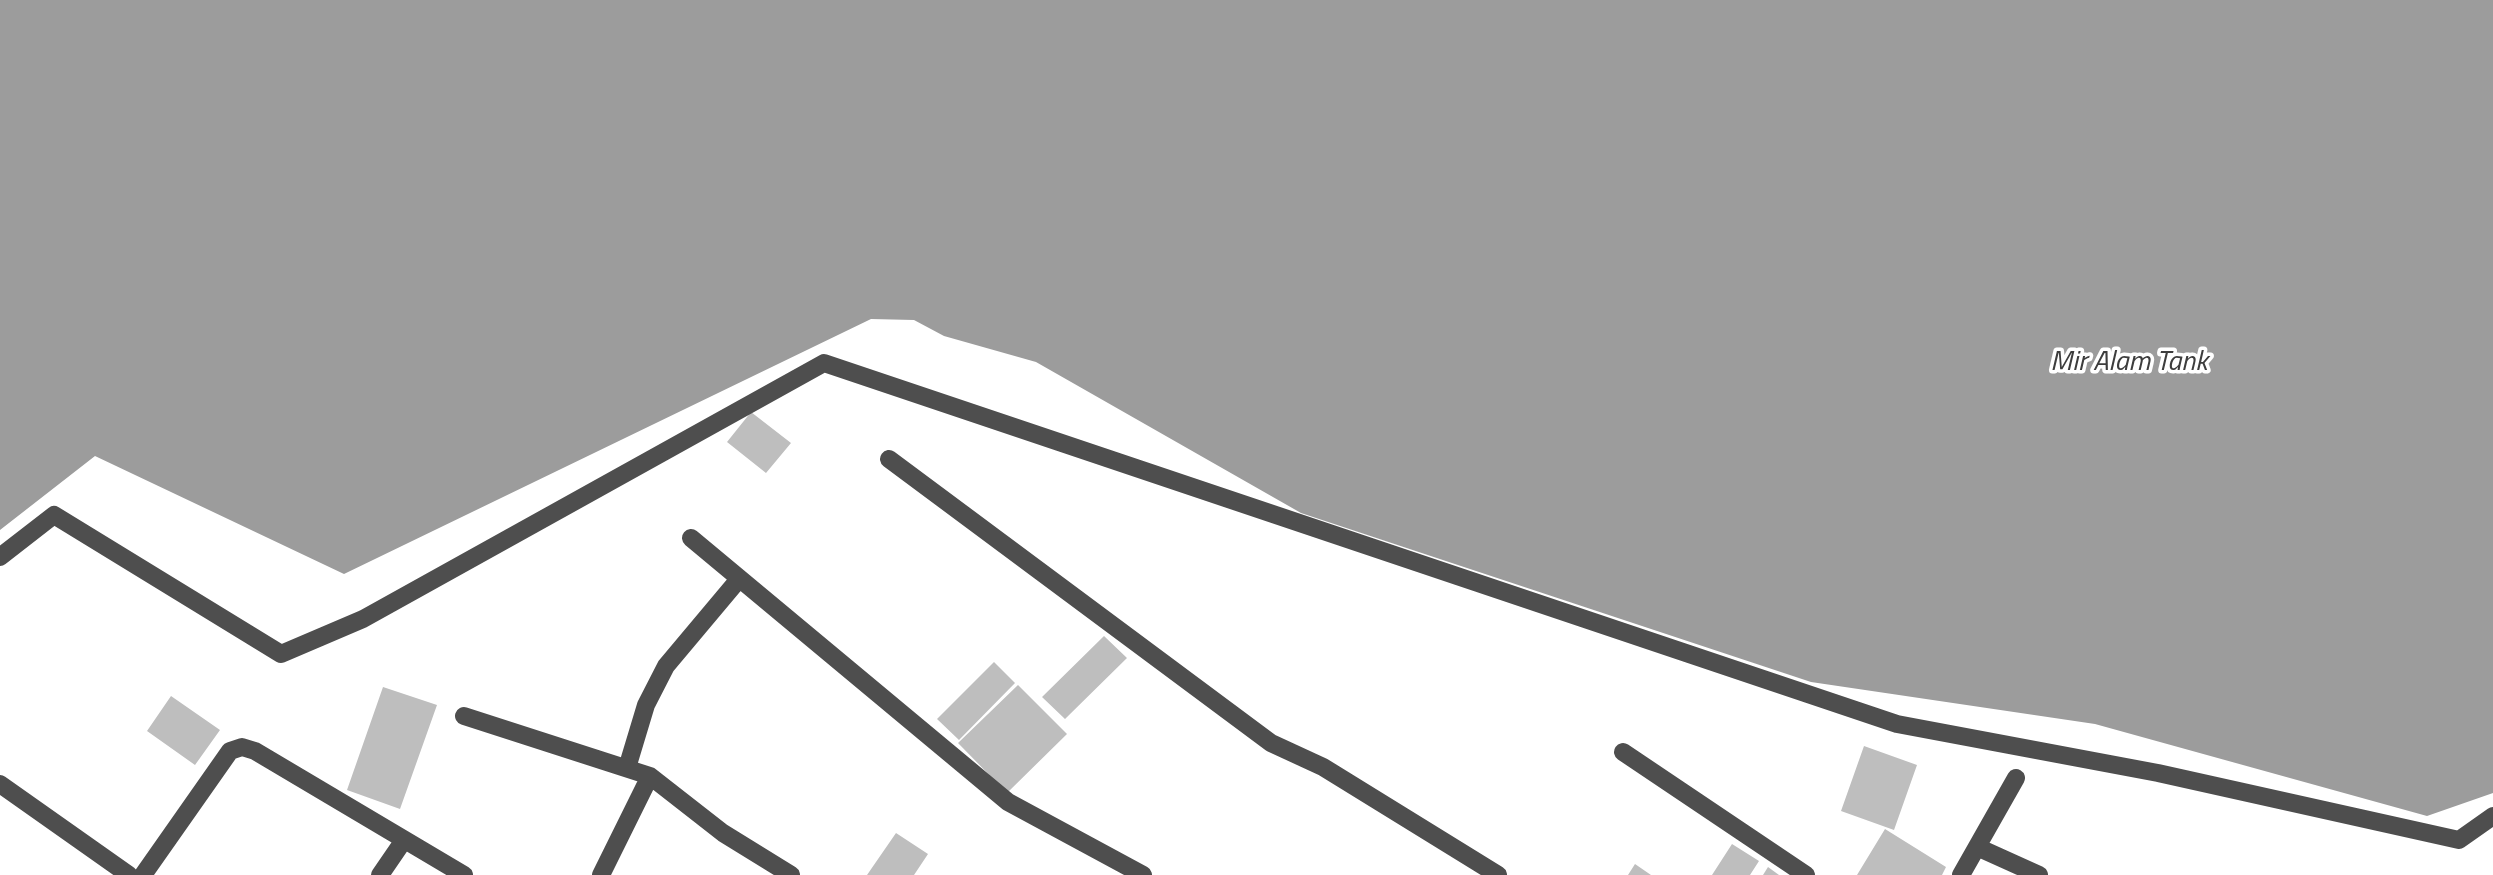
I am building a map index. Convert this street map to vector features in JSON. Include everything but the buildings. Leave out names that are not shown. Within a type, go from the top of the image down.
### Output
[{"type":"street","points":[[0,557],[54,515],[281,654],[363,619],[824,363],[1897,724],[2158,773],[2459,841],[2493,816]]},
{"type":"street","points":[[889,459],[1271,743],[1323,767],[1498,875]]},
{"type":"street","points":[[691,538],[1008,802],[1143,875]]},
{"type":"street","points":[[627,768],[646,705],[666,666],[739,579]]},
{"type":"street","points":[[464,716],[650,776],[723,833],[791,875]]},
{"type":"street","points":[[143,875],[230,751],[242,747],[255,751],[464,875]]},
{"type":"street","points":[[1623,752],[1806,875]]},
{"type":"street","points":[[601,875],[650,776]]},
{"type":"street","points":[[1961,875],[2016,778]]},
{"type":"street","points":[[0,784],[129,875]]},
{"type":"street","points":[[380,875],[404,840]]},
{"type":"street","points":[[1977,847],[2039,875]]},
{"type":"water","name":"Mir Alam Tank","points":[[0,0],[2493,0],[2493,793],[2427,816],[2095,724],[1811,682],[1301,513],[1036,362],[944,336],[914,320],[871,319],[344,574],[95,456],[0,530]]}]
